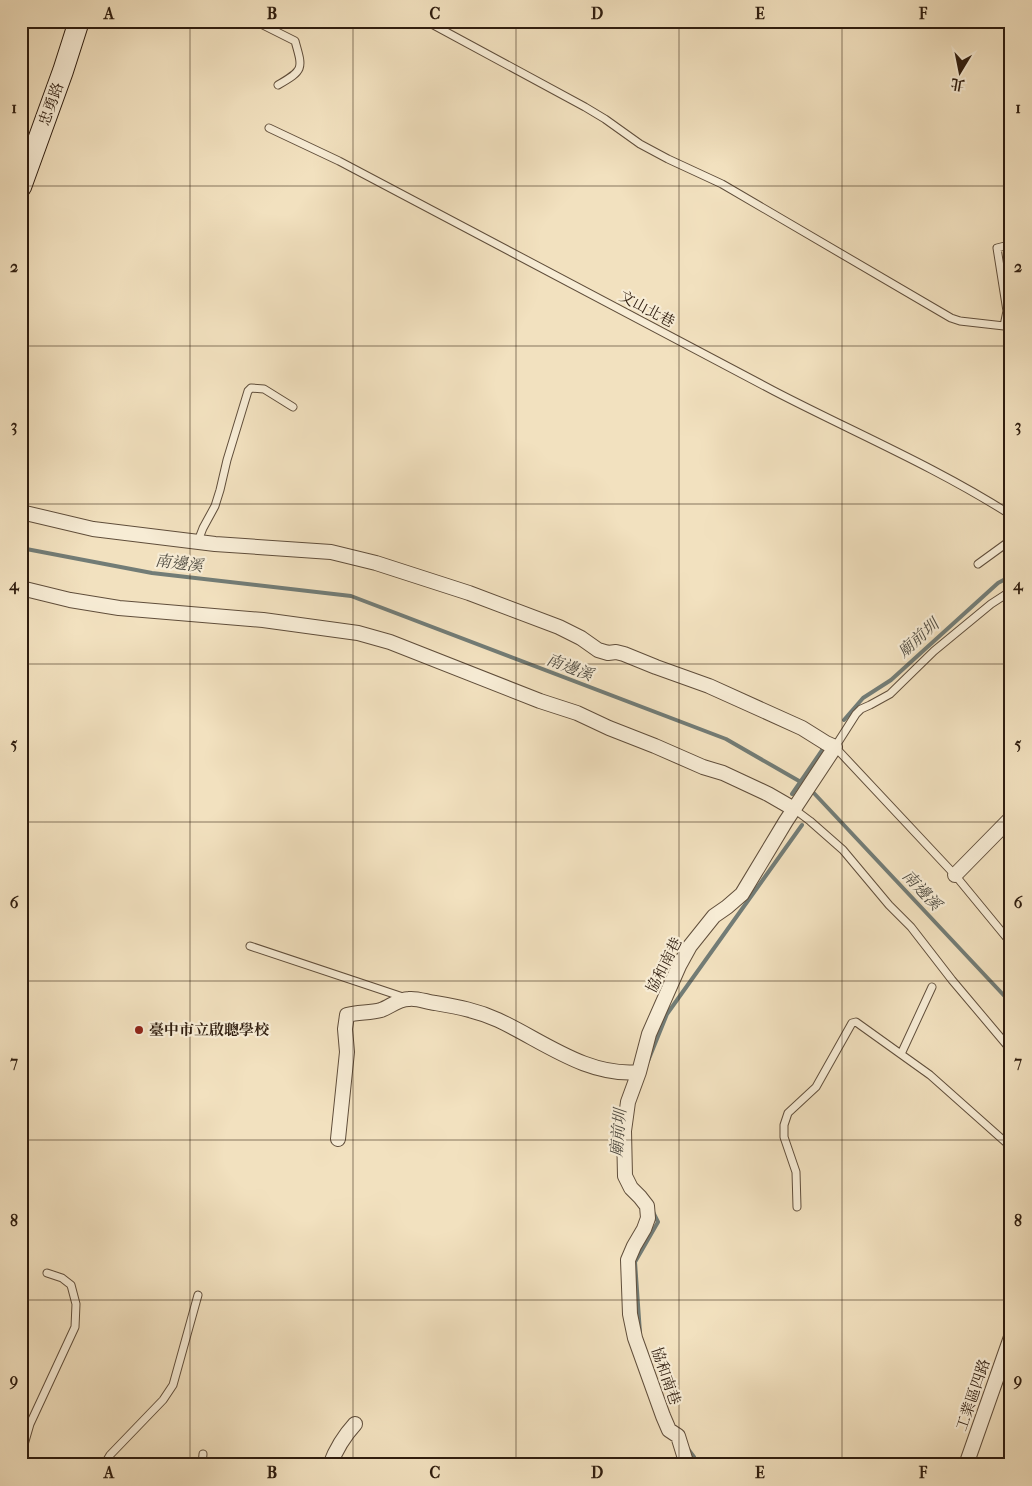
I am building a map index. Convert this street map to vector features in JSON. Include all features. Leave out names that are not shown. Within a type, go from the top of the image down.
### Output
[{"type":"main road","name":"忠勇路","points":[[21,187],[79,21]]},
{"type":"street","points":[[21,512],[93,529],[198,541],[331,552],[422,577],[558,627],[581,638],[598,650],[624,654],[709,686],[802,728],[835,747]]},
{"type":"street","points":[[21,588],[70,600],[120,608],[263,620],[358,633],[390,642],[540,701],[577,713],[703,767],[723,773],[768,794],[794,810]]},
{"type":"street","name":"協和南巷","points":[[686,1465],[678,1436],[669,1430],[663,1416],[636,1338],[630,1314],[628,1260],[648,1218],[647,1206],[631,1188],[625,1176],[624,1131],[628,1102],[652,1027],[690,946],[714,916],[742,894],[835,747]]},
{"type":"street","points":[[955,875],[1011,818]]},
{"type":"street","points":[[338,1140],[347,1052],[345,1030],[347,1015],[383,1010],[394,1002],[409,998],[471,1009],[498,1020],[593,1068],[627,1073],[639,1072]]},
{"type":"street","name":"工業區四路","points":[[966,1465],[1011,1337]]},
{"type":"street","points":[[330,1465],[334,1453],[355,1424]]},
{"type":"lane","points":[[255,21],[295,41],[301,62],[296,74],[278,85]]},
{"type":"lane","points":[[426,21],[606,119],[640,144],[722,184],[951,318],[1007,328],[1007,311],[997,248],[1011,246]]},
{"type":"lane","name":"文山北巷","points":[[268,128],[339,161],[782,395],[923,465],[1011,515]]},
{"type":"lane","points":[[198,541],[215,506],[248,391],[251,388],[264,389],[293,407]]},
{"type":"lane","points":[[978,564],[1011,540]]},
{"type":"lane","points":[[1011,592],[991,604],[934,651],[890,694],[861,709],[835,747],[955,875],[1011,943]]},
{"type":"lane","points":[[794,810],[810,821],[843,850],[889,905],[911,927],[952,980],[1011,1050]]},
{"type":"lane","points":[[250,946],[409,998]]},
{"type":"lane","points":[[901,1054],[932,988]]},
{"type":"lane","points":[[797,1207],[796,1172],[784,1137],[784,1125],[788,1113],[816,1087],[852,1023],[856,1022],[930,1075],[1011,1146]]},
{"type":"lane","points":[[21,1455],[30,1424],[75,1326],[76,1304],[71,1285],[62,1278],[47,1273]]},
{"type":"lane","points":[[104,1465],[110,1455],[163,1400],[173,1385],[198,1295]]},
{"type":"lane","points":[[202,1465],[203,1454]]},
{"type":"waterway","name":"南邊溪","points":[[21,548],[152,573],[351,596],[726,739],[806,785]]},
{"type":"waterway","name":"廟前圳","points":[[844,720],[863,698],[891,680],[998,583],[1011,576]]},
{"type":"waterway","name":"廟前圳","points":[[792,794],[825,746]]},
{"type":"waterway","name":"南邊溪","points":[[811,790],[1011,1003]]},
{"type":"waterway","name":"廟前圳","points":[[648,1061],[667,1014],[802,825]]},
{"type":"waterway","name":"廟前圳","points":[[640,1333],[635,1262],[658,1222],[652,1210]]},
{"type":"waterway","name":"廟前圳","points":[[688,1449],[697,1465]]},
{"type":"place","name":"臺中市立啟聰學校","points":[[139,1030]]}]
